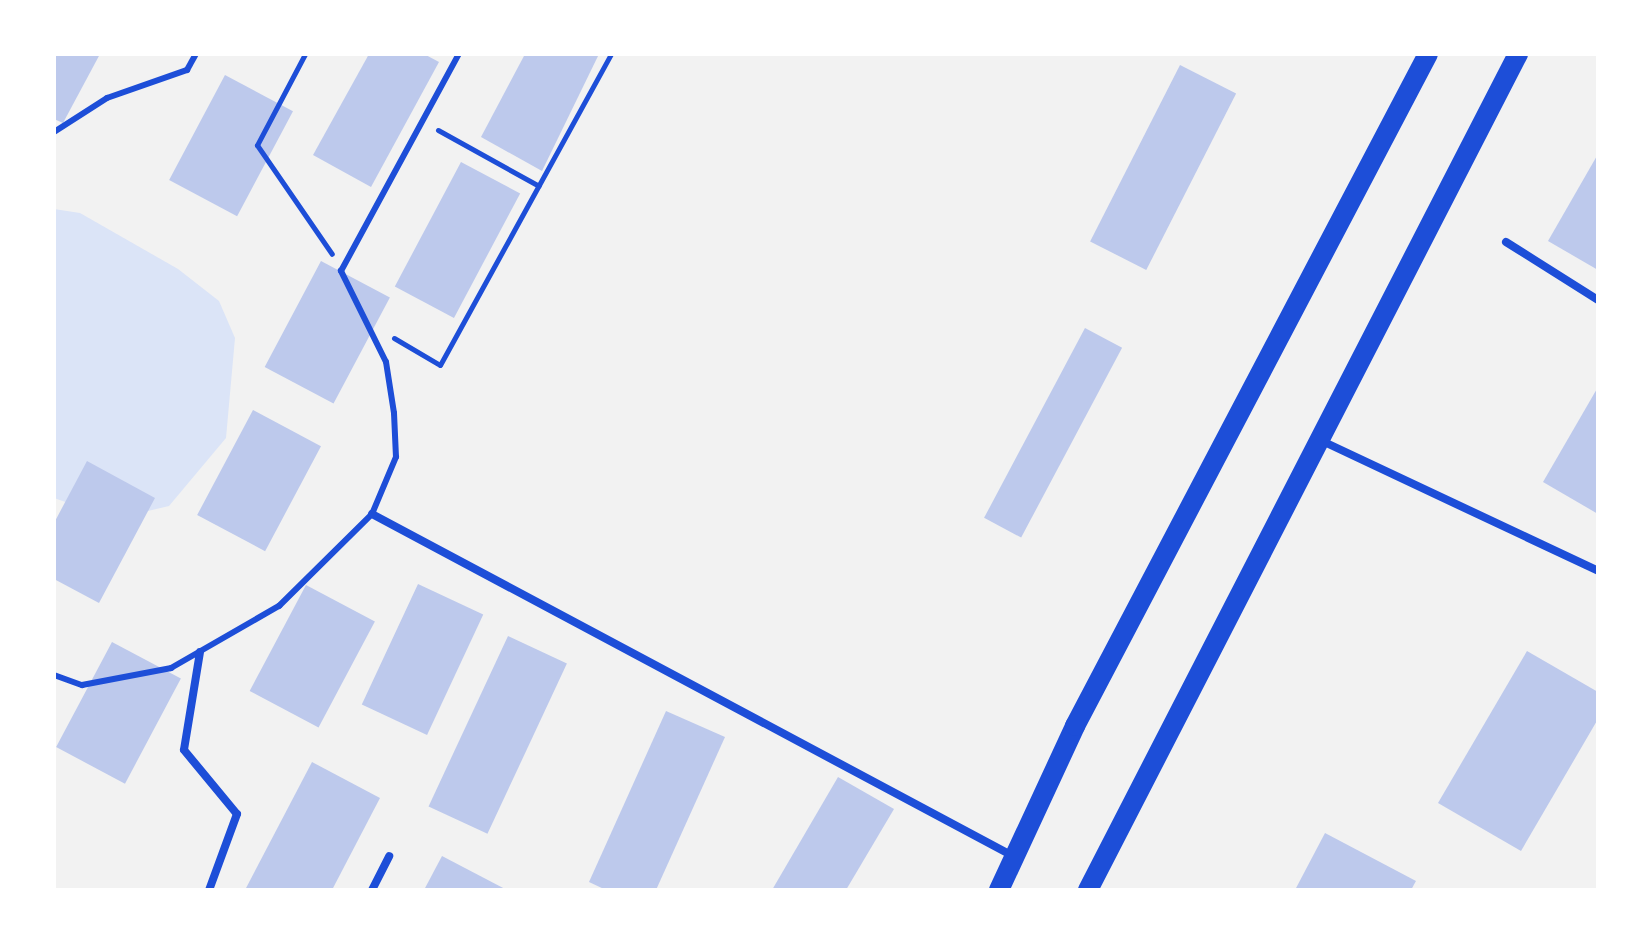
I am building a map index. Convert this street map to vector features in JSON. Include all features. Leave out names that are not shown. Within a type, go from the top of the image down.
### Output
[{"type":"main road","points":[[999,890],[1075,726],[1428,54]]},
{"type":"main road","points":[[1088,890],[1518,54]]},
{"type":"street","points":[[1506,242],[1598,300]]},
{"type":"street","points":[[1319,439],[1598,571]]},
{"type":"street","points":[[372,514],[1014,857]]},
{"type":"street","points":[[200,652],[184,750],[237,814],[209,890]]},
{"type":"street","points":[[372,890],[389,856]]},
{"type":"lane","points":[[54,132],[107,98],[187,70],[196,54]]},
{"type":"lane","points":[[54,675],[82,685],[171,668],[279,606],[372,514],[396,457],[386,362],[341,271],[459,54]]},
{"type":"path","points":[[305,54],[257,145],[341,271]]},
{"type":"path","points":[[369,324],[440,365],[611,54]]},
{"type":"path","points":[[423,121],[539,186]]},
{"type":"shaded area","points":[[54,209],[80,213],[178,269],[219,301],[235,338],[226,438],[169,506],[114,519],[54,498]]},
{"type":"building","points":[[54,54],[100,54],[63,123],[54,119]]},
{"type":"building","points":[[369,54],[424,54],[439,62],[371,187],[313,155]]},
{"type":"building","points":[[525,54],[599,54],[542,171],[481,137]]},
{"type":"building","points":[[1180,65],[1236,94],[1146,270],[1090,241]]},
{"type":"building","points":[[225,75],[293,111],[237,216],[169,180]]},
{"type":"building","points":[[1598,154],[1598,270],[1548,241]]},
{"type":"building","points":[[461,162],[520,193],[454,318],[395,286]]},
{"type":"building","points":[[321,261],[390,298],[334,404],[265,367]]},
{"type":"building","points":[[1085,328],[1122,348],[1021,538],[984,518]]},
{"type":"building","points":[[1598,387],[1598,514],[1543,482]]},
{"type":"building","points":[[253,410],[321,446],[265,551],[197,515]]},
{"type":"building","points":[[87,461],[155,498],[99,603],[54,579],[54,523]]},
{"type":"building","points":[[418,584],[483,614],[427,735],[362,705]]},
{"type":"building","points":[[306,585],[375,622],[319,728],[250,691]]},
{"type":"building","points":[[508,636],[567,663],[487,834],[429,806]]},
{"type":"building","points":[[112,642],[181,679],[125,784],[56,747]]},
{"type":"building","points":[[1527,651],[1598,692],[1598,719],[1521,851],[1438,803]]},
{"type":"building","points":[[666,711],[725,737],[656,890],[606,890],[589,882]]},
{"type":"building","points":[[312,762],[380,798],[332,890],[245,890]]},
{"type":"building","points":[[838,777],[894,809],[846,890],[772,890]]},
{"type":"building","points":[[1325,833],[1416,881],[1411,890],[1295,890]]},
{"type":"building","points":[[442,856],[507,890],[424,890]]}]
